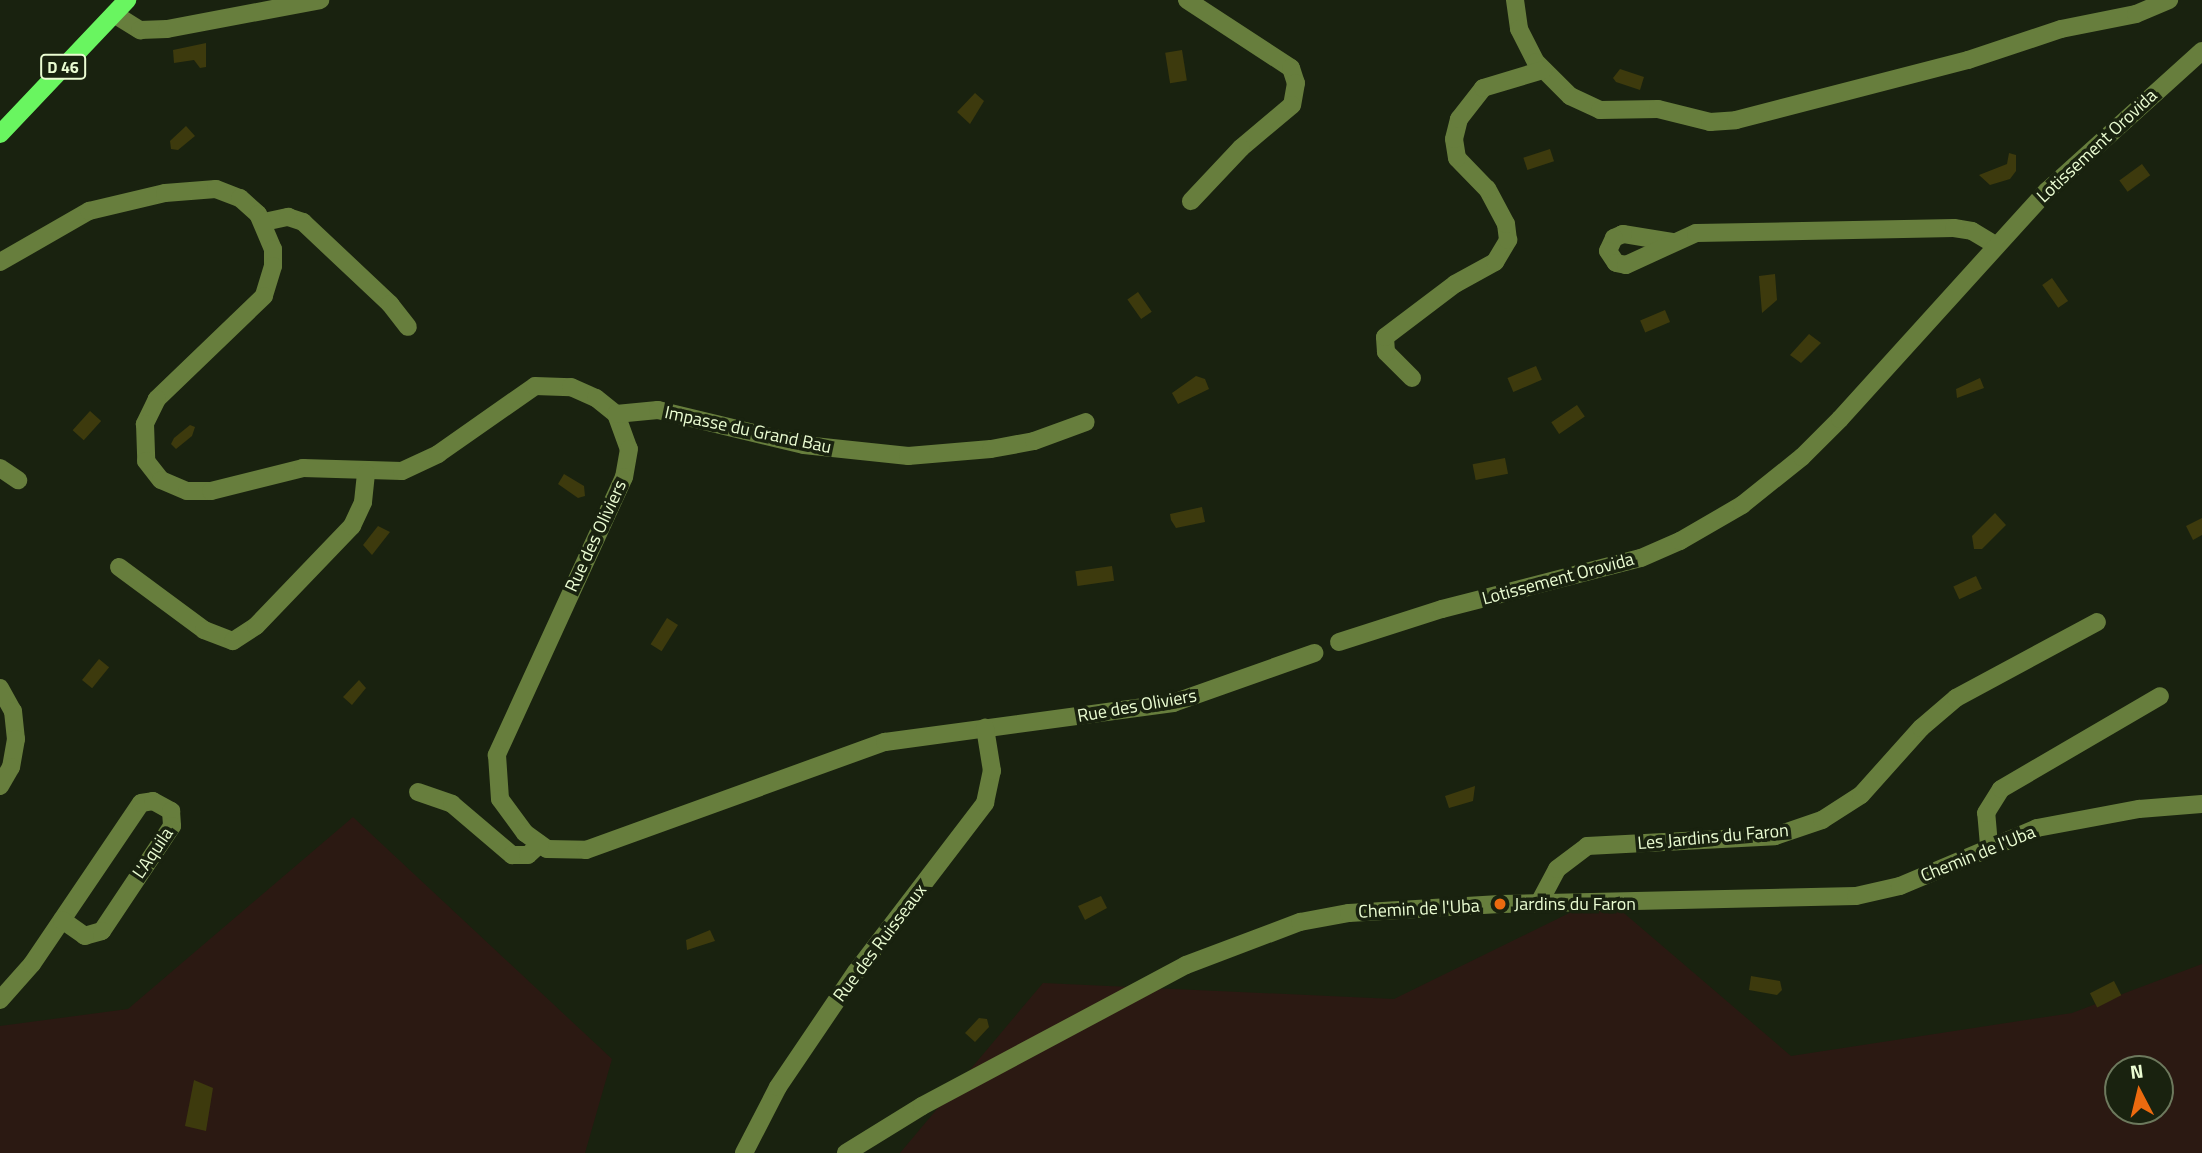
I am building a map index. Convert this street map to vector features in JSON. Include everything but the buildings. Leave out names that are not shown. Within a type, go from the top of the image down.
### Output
[{"type":"main road","name":"D 46","points":[[0,134],[127,0]]},
{"type":"street","points":[[114,14],[139,30],[167,29],[320,0]]},
{"type":"street","points":[[1187,0],[1291,68],[1296,83],[1292,105],[1241,148],[1191,201]]},
{"type":"street","points":[[1512,5],[1525,41],[1543,69],[1570,96],[1600,110],[1658,108],[1721,122],[2006,50],[2169,0]]},
{"type":"street","name":"Lotissement Orovida","points":[[1339,642],[1442,609],[1608,568],[1712,525],[1802,457],[2056,182],[2202,51]]},
{"type":"street","points":[[1412,378],[1387,352],[1385,337],[1455,284],[1495,262],[1507,247],[1506,223],[1499,208],[1457,158],[1454,139],[1459,119],[1483,88],[1543,69]]},
{"type":"street","points":[[0,262],[89,211],[165,192],[202,188],[229,192],[250,205],[264,222],[273,266],[264,296],[157,400],[142,435],[146,461],[161,480],[187,491],[212,491],[287,470],[366,473],[402,471],[425,462],[535,386],[571,387],[596,398],[616,414]]},
{"type":"street","points":[[264,222],[288,217],[303,222],[390,304],[408,327]]},
{"type":"street","points":[[1672,242],[1708,233],[1954,228],[1972,231],[1995,245]]},
{"type":"street","name":"Impasse du Grand Bau","points":[[616,414],[658,410],[804,445],[908,456],[1012,445],[1086,422]]},
{"type":"street","name":"Rue des Oliviers","points":[[616,414],[629,449],[624,477],[497,755],[500,799],[516,822],[540,844],[560,851],[586,850],[860,750],[985,728],[1173,703],[1314,653]]},
{"type":"street","points":[[0,468],[18,480]]},
{"type":"street","points":[[119,567],[204,630],[233,641],[256,625],[352,526],[363,502],[366,473]]},
{"type":"street","name":"Les Jardins du Faron","points":[[1539,902],[1557,869],[1587,846],[1775,835],[1822,820],[1874,783],[1921,728],[1956,698],[2097,622]]},
{"type":"street","points":[[0,688],[13,712],[16,739],[11,767],[0,786]]},
{"type":"street","points":[[1989,845],[1986,813],[2001,789],[2160,696]]},
{"type":"street","name":"Rue des Ruisseaux","points":[[744,1153],[778,1087],[863,962],[985,803],[992,771],[985,728]]},
{"type":"street","points":[[418,792],[452,804],[512,855],[528,855],[540,844]]},
{"type":"street","name":"L'Aquila","points":[[0,1000],[18,984],[141,803],[153,801],[171,811],[172,826],[102,931],[85,936],[62,920]]},
{"type":"street","name":"Chemin de l'Uba","points":[[846,1153],[922,1106],[1186,965],[1288,926],[1349,913],[1539,902],[1856,896],[1900,886],[1989,845],[2074,819],[2202,804]]},
{"type":"shaded area","points":[[206,43],[206,67],[200,68],[194,60],[174,63],[173,50]]},
{"type":"shaded area","points":[[1182,50],[1187,81],[1170,83],[1165,53]]},
{"type":"shaded area","points":[[1620,69],[1644,77],[1640,90],[1616,82],[1613,78]]},
{"type":"shaded area","points":[[975,93],[984,101],[970,124],[957,112]]},
{"type":"shaded area","points":[[186,126],[195,136],[178,150],[171,149],[170,141]]},
{"type":"shaded area","points":[[1550,149],[1554,161],[1527,170],[1523,158]]},
{"type":"shaded area","points":[[2009,153],[2016,155],[2016,171],[2010,179],[1990,185],[1979,175],[2007,164]]},
{"type":"shaded area","points":[[2142,164],[2150,175],[2128,192],[2119,180]]},
{"type":"shaded area","points":[[1775,274],[1777,300],[1762,313],[1759,276]]},
{"type":"shaded area","points":[[2052,278],[2068,301],[2058,308],[2042,285]]},
{"type":"shaded area","points":[[1138,292],[1152,312],[1141,319],[1127,299]]},
{"type":"shaded area","points":[[1665,310],[1670,322],[1645,333],[1640,321]]},
{"type":"shaded area","points":[[1809,334],[1821,343],[1801,363],[1790,355]]},
{"type":"shaded area","points":[[1536,366],[1542,380],[1513,392],[1507,378]]},
{"type":"shaded area","points":[[1196,376],[1205,379],[1209,389],[1178,404],[1172,393]]},
{"type":"shaded area","points":[[1980,378],[1984,388],[1957,398],[1956,389]]},
{"type":"shaded area","points":[[1577,405],[1585,417],[1559,434],[1551,422]]},
{"type":"shaded area","points":[[90,411],[101,421],[84,440],[73,430]]},
{"type":"shaded area","points":[[190,425],[195,427],[192,436],[176,449],[171,444],[174,438]]},
{"type":"shaded area","points":[[1505,458],[1508,474],[1476,480],[1473,464]]},
{"type":"shaded area","points":[[564,474],[584,486],[585,496],[578,498],[558,484]]},
{"type":"shaded area","points":[[1202,507],[1205,522],[1176,528],[1171,520],[1170,514]]},
{"type":"shaded area","points":[[1995,513],[2006,525],[1982,549],[1974,549],[1972,536]]},
{"type":"shaded area","points":[[2202,518],[2202,535],[2193,540],[2186,526]]},
{"type":"shaded area","points":[[378,526],[390,532],[372,555],[363,545]]},
{"type":"shaded area","points":[[1112,566],[1114,581],[1077,586],[1075,571]]},
{"type":"shaded area","points":[[1976,576],[1982,589],[1959,599],[1953,587]]},
{"type":"shaded area","points":[[667,618],[678,625],[662,651],[651,644]]},
{"type":"shaded area","points":[[99,659],[109,667],[92,688],[82,680]]},
{"type":"shaded area","points":[[359,680],[366,688],[352,705],[343,697]]},
{"type":"shaded area","points":[[1475,786],[1473,801],[1449,808],[1445,796]]},
{"type":"shaded area","points":[[353,817],[612,1059],[585,1153],[0,1153],[0,1026],[128,1009]]},
{"type":"shaded area","points":[[1101,896],[1107,908],[1085,920],[1078,906]]},
{"type":"shaded area","points":[[1604,896],[1791,1056],[2072,1013],[2202,964],[2202,1153],[900,1153],[1043,983],[1394,999]]},
{"type":"shaded area","points":[[710,930],[715,941],[687,950],[686,940]]},
{"type":"shaded area","points":[[1751,976],[1780,981],[1782,990],[1777,995],[1749,990]]},
{"type":"shaded area","points":[[2114,981],[2121,995],[2097,1008],[2090,993]]},
{"type":"shaded area","points":[[979,1018],[987,1019],[989,1027],[975,1042],[965,1033]]},
{"type":"shaded area","points":[[194,1080],[213,1088],[206,1131],[185,1126]]},
{"type":"place","name":"Jardins du Faron","points":[[1500,904]]}]
